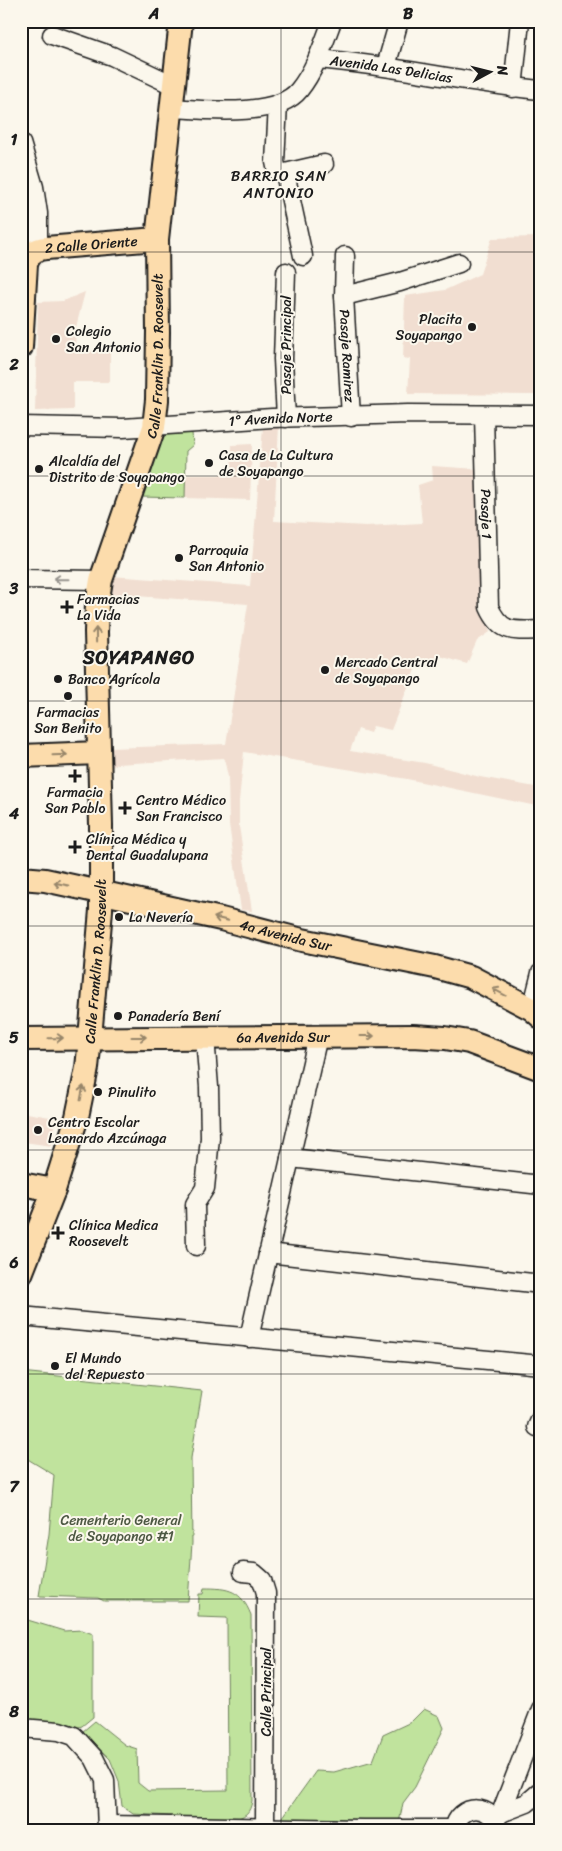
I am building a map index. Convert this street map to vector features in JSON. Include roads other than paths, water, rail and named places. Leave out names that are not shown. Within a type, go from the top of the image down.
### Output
[{"type":"main road","name":"Calle Franklin D. Roosevelt","points":[[21,1274],[54,1190],[77,1117],[87,1068],[101,893],[97,604],[101,580],[154,427],[158,351],[157,240],[181,21]]},
{"type":"main road","name":"2 Calle Oriente","points":[[21,347],[26,264],[32,253],[38,249],[157,240]]},
{"type":"main road","points":[[21,756],[100,753]]},
{"type":"main road","name":"4a Avenida Sur","points":[[21,878],[45,880],[221,919],[302,940],[435,967],[470,977],[536,1013]]},
{"type":"main road","name":"6a Avenida Sur","points":[[21,1039],[413,1036],[469,1042],[541,1069]]},
{"type":"main road","points":[[21,1184],[54,1190]]},
{"type":"street","points":[[318,59],[332,21]]},
{"type":"street","points":[[386,66],[399,21]]},
{"type":"street","points":[[513,88],[520,21]]},
{"type":"street","points":[[52,35],[112,56],[174,91]]},
{"type":"street","name":"Avenida Las Delicias","points":[[174,91],[220,112],[278,104],[298,92],[318,59],[361,62],[513,88],[541,90]]},
{"type":"street","points":[[278,104],[275,162],[277,171],[285,173],[324,164]]},
{"type":"street","points":[[21,143],[37,204],[38,249]]},
{"type":"street","points":[[285,173],[302,256]]},
{"type":"street","name":"Pasaje Ramirez","points":[[345,256],[344,296],[351,417]]},
{"type":"street","name":"Pasaje Ramirez","points":[[344,296],[400,282],[459,263]]},
{"type":"street","name":"Pasaje Principal","points":[[286,272],[283,359],[286,418]]},
{"type":"street","name":"1° Avenida Norte","points":[[21,426],[123,428],[286,418],[408,414],[541,415]]},
{"type":"street","name":"Pasaje 1","points":[[484,415],[488,595],[491,611],[499,623],[506,629],[515,631],[541,630]]},
{"type":"street","points":[[21,579],[101,580]]},
{"type":"street","points":[[536,1013],[541,973]]},
{"type":"street","points":[[249,1338],[318,1036]]},
{"type":"street","points":[[196,1246],[195,1204],[205,1188],[210,1138],[209,1087],[205,1037]]},
{"type":"street","points":[[290,1158],[541,1184]]},
{"type":"street","points":[[268,1253],[541,1284]]},
{"type":"street","points":[[21,1316],[541,1365]]},
{"type":"street","name":"Calle Principal","points":[[243,1572],[254,1573],[262,1580],[266,1593],[265,1827]]},
{"type":"street","points":[[497,1821],[541,1709]]},
{"type":"street","points":[[21,1728],[59,1731],[74,1736],[86,1748],[106,1780],[107,1827],[454,1829],[461,1815],[474,1809],[490,1814],[497,1821]]},
{"type":"street","points":[[497,1821],[527,1803],[541,1791]]},
{"type":"place","name":"Placita Soyapango","points":[[472,327]]},
{"type":"place","name":"Colegio San Antonio","points":[[56,339]]},
{"type":"place","name":"Casa de La Cultura de Soyapango","points":[[209,463]]},
{"type":"place","name":"Alcaldía del Distrito de Soyapango","points":[[39,469]]},
{"type":"place","name":"Parroquia San Antonio","points":[[179,558]]},
{"type":"place","name":"Farmacias La Vida","points":[[67,607]]},
{"type":"place","name":"Mercado Central de Soyapango","points":[[325,670]]},
{"type":"place","name":"Banco Agrícola","points":[[58,679]]},
{"type":"place","name":"Farmacias San Benito","points":[[68,696]]},
{"type":"place","name":"Farmacia San Pablo","points":[[75,776]]},
{"type":"place","name":"Centro Médico San Francisco","points":[[125,808]]},
{"type":"place","name":"Clínica Médica y Dental Guadalupana","points":[[75,847]]},
{"type":"place","name":"La Nevería","points":[[119,917]]},
{"type":"place","name":"Panadería Bení","points":[[118,1016]]},
{"type":"place","name":"Pinulito","points":[[98,1092]]},
{"type":"place","name":"Centro Escolar Leonardo Azcúnaga","points":[[38,1130]]},
{"type":"place","name":"Clínica Medica Roosevelt","points":[[58,1233]]},
{"type":"place","name":"El Mundo del Repuesto","points":[[55,1366]]},
{"type":"district","name":"BARRIO SAN ANTONIO","points":[[279,184]]},
{"type":"district","name":"SOYAPANGO","points":[[139,657]]},
{"type":"park label","name":"Cementerio General de Soyapango #1","points":[[121,1528]]}]
